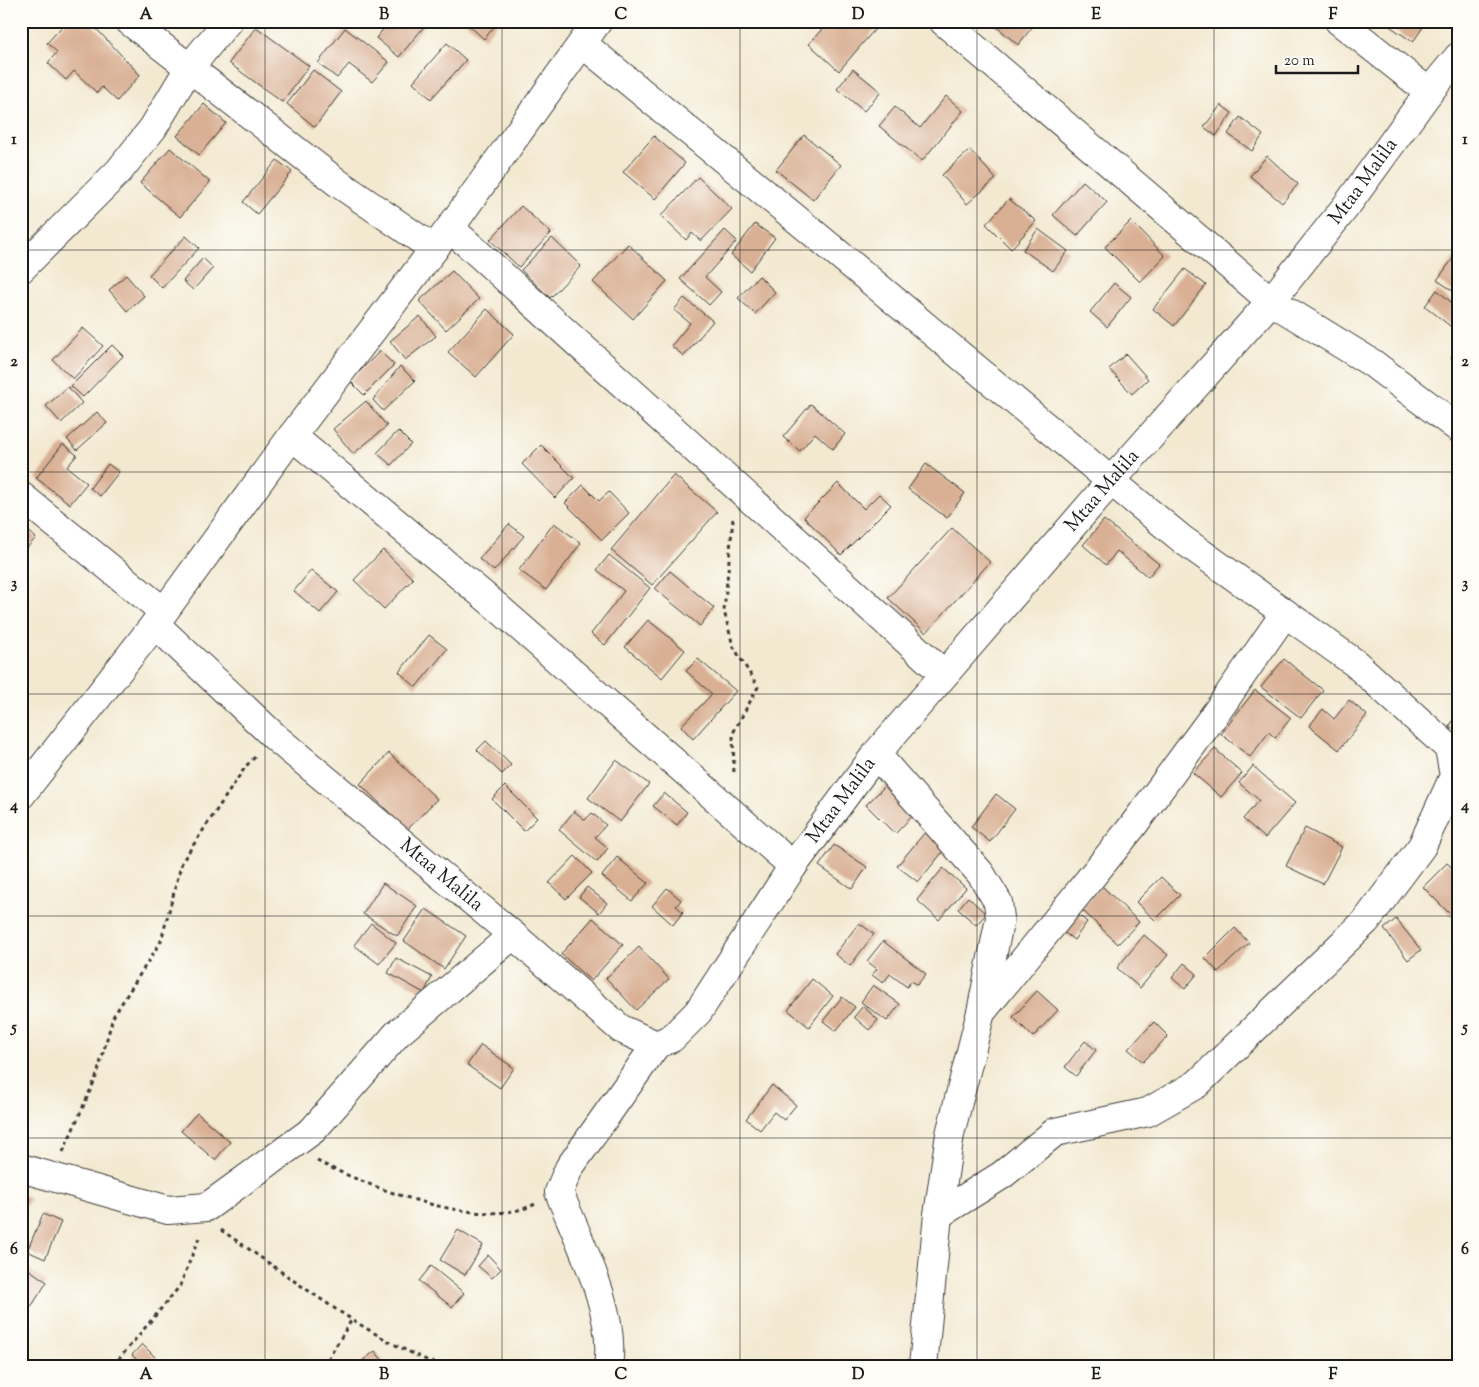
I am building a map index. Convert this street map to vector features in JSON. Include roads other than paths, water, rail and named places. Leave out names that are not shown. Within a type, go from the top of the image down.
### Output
[{"type":"street","points":[[129,21],[338,183],[434,249]]},
{"type":"street","points":[[21,269],[119,171],[153,128],[189,68],[228,21]]},
{"type":"street","points":[[24,791],[159,617],[292,436],[450,228],[598,21]]},
{"type":"street","points":[[943,21],[1271,301],[1372,363],[1458,428]]},
{"type":"street","points":[[1339,21],[1429,92]]},
{"type":"street","points":[[583,44],[818,236],[1183,540],[1354,663],[1450,748],[1454,776],[1422,846],[1366,921],[1197,1084],[1148,1112],[1055,1132],[1002,1175],[938,1215]]},
{"type":"street","name":"Mtaa Malila","points":[[21,496],[159,617],[276,738],[513,935],[620,1029],[656,1046],[672,1038],[698,1012],[793,866],[876,754],[1111,481],[1271,301],[1347,205],[1429,92],[1458,57]]},
{"type":"street","points":[[450,228],[729,482],[944,674]]},
{"type":"street","points":[[292,436],[495,605],[793,866]]},
{"type":"street","points":[[981,1012],[1132,827],[1218,710],[1285,613]]},
{"type":"street","points":[[876,754],[981,874],[998,902],[1000,918],[981,1012],[950,1134],[938,1215],[923,1366]]},
{"type":"street","points":[[21,1168],[168,1210],[206,1214],[313,1130],[397,1034],[513,935]]},
{"type":"street","points":[[608,1366],[610,1352],[606,1313],[559,1192],[569,1168],[656,1046]]}]
